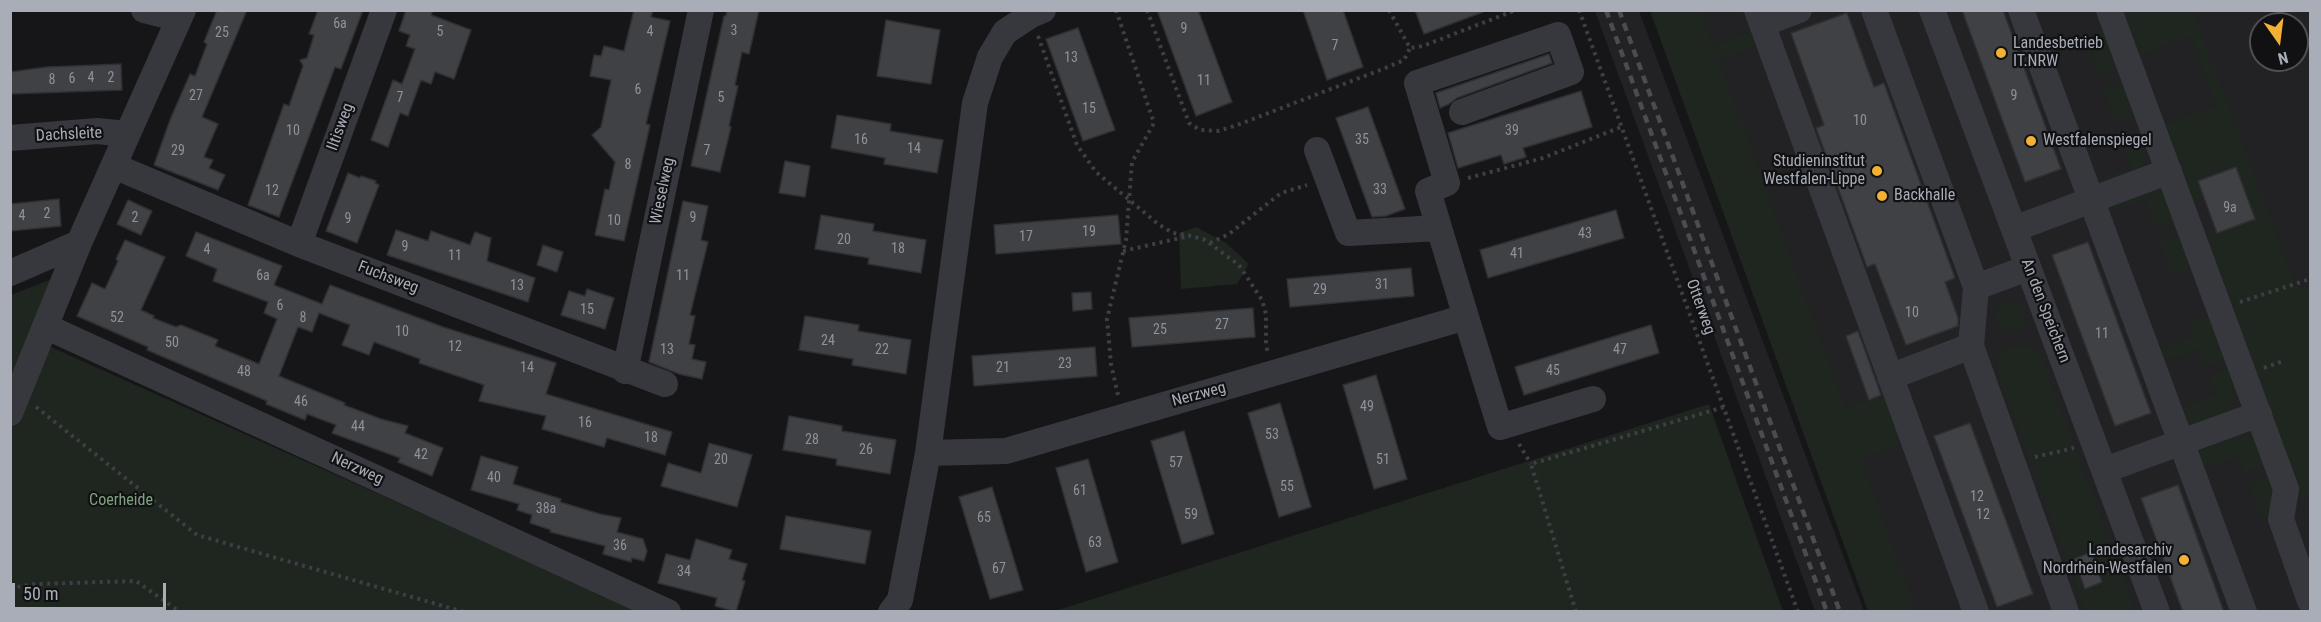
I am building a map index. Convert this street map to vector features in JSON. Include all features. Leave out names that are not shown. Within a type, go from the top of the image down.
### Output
[{"type":"street","points":[[15,403],[80,243],[181,15],[144,10]]},
{"type":"street","name":"Iltisweg","points":[[299,244],[384,10]]},
{"type":"street","name":"Wieselweg","points":[[626,370],[701,10]]},
{"type":"street","points":[[1799,10],[1760,17],[1976,612]]},
{"type":"street","points":[[1874,10],[1976,286],[1971,346],[2063,611]]},
{"type":"street","name":"An den Speichern","points":[[1932,10],[2157,612]]},
{"type":"street","points":[[2021,10],[2244,612]]},
{"type":"street","points":[[2109,10],[2286,489],[2281,519],[2300,536],[2310,601]]},
{"type":"street","points":[[891,612],[900,600],[928,453],[975,103],[990,57],[1005,32],[1037,13]]},
{"type":"street","points":[[1462,112],[1571,72],[1558,35],[1417,82],[1437,187],[1438,228],[1500,427],[1593,399]]},
{"type":"street","name":"Dachsleite","points":[[10,138],[97,131],[127,134]]},
{"type":"street","points":[[1317,150],[1348,233],[1438,228]]},
{"type":"street","name":"Fuchsweg","points":[[114,166],[299,244],[665,384]]},
{"type":"street","points":[[2014,229],[2169,171]]},
{"type":"street","points":[[10,273],[80,243]]},
{"type":"street","points":[[1976,286],[2028,268]]},
{"type":"street","name":"Nerzweg","points":[[928,453],[1006,451],[1466,317]]},
{"type":"street","name":"Nerzweg","points":[[46,327],[668,612]]},
{"type":"street","points":[[1890,377],[1971,346]]},
{"type":"street","points":[[2105,470],[2259,414]]},
{"type":"path","points":[[1116,10],[1154,123],[1132,162],[1130,202],[1123,251],[1107,319],[1111,364],[1122,416]]},
{"type":"path","points":[[1147,10],[1189,123],[1200,130],[1219,130],[1240,124],[1366,76],[1404,60],[1410,48]]},
{"type":"path","points":[[1389,10],[1410,48]]},
{"type":"path","points":[[1410,48],[1423,46],[1516,10]]},
{"type":"path","name":"Otterweg","points":[[1579,10],[1798,612]]},
{"type":"path","points":[[1037,13],[1077,145],[1096,172],[1158,224],[1173,233],[1192,236],[1210,243],[1239,265],[1262,300],[1266,314],[1266,345],[1274,374]]},
{"type":"path","points":[[1437,187],[1543,158],[1621,127]]},
{"type":"path","points":[[1210,243],[1229,234],[1281,193],[1328,179]]},
{"type":"path","points":[[1123,251],[1192,236]]},
{"type":"path","points":[[2220,308],[2310,279]]},
{"type":"path","points":[[15,403],[197,535],[464,612]]},
{"type":"path","points":[[1576,612],[1531,464],[1724,407]]},
{"type":"path","points":[[2012,462],[2095,443]]},
{"type":"path","points":[[10,588],[36,584],[136,581],[180,612]]},
{"type":"shaded area","points":[[1595,11],[1639,11],[1864,611],[1815,611]]},
{"type":"shaded area","points":[[1674,11],[2310,11],[2310,611],[1893,611]]},
{"type":"green space","points":[[1650,11],[1700,11],[1713,46],[1748,33],[1741,11],[1749,11],[1761,44],[1719,60],[1845,408],[1890,392],[1902,444],[1861,459],[1916,611],[1868,611]]},
{"type":"green space","points":[[2124,11],[2193,11],[2297,290],[2310,285],[2310,495],[2302,499],[2209,241],[2208,234],[2215,229],[2217,233],[2255,219],[2236,168],[2198,181],[2204,197],[2193,201],[2166,125],[2216,106],[2191,36],[2140,55]]},
{"type":"green space","points":[[2106,24],[2122,69],[2099,78],[2086,40]]},
{"type":"green space","points":[[2126,81],[2139,115],[2116,123],[2104,90]]},
{"type":"green space","points":[[2143,126],[2153,156],[2136,172],[2095,188],[2096,181],[2132,168],[2120,135]]},
{"type":"green space","points":[[2145,189],[2167,192],[2178,222],[2156,229],[2145,200],[2109,213],[2105,204]]},
{"type":"green space","points":[[1196,227],[1226,243],[1249,264],[1237,284],[1181,289],[1179,233]]},
{"type":"green space","points":[[2182,234],[2194,267],[2173,275],[2160,242]]},
{"type":"green space","name":"Coerheide","points":[[57,277],[33,339],[639,611],[11,612],[11,295]]},
{"type":"green space","points":[[2009,301],[2020,305],[2024,316],[2020,327],[2009,331],[1998,327],[1994,316],[1998,305]]},
{"type":"green space","points":[[2212,313],[2229,357],[2205,366],[2199,349],[2164,361],[2159,349],[2194,337],[2189,322]]},
{"type":"green space","points":[[2012,346],[2032,347],[2040,354],[2136,611],[2085,611],[1997,370],[1998,360],[2004,352]]},
{"type":"green space","points":[[2232,368],[2240,389],[2228,413],[2185,429],[2181,408],[2216,395],[2209,376]]},
{"type":"green space","points":[[1709,404],[1783,611],[1055,611]]},
{"type":"green space","points":[[2236,433],[2258,440],[2268,465],[2245,473],[2238,456],[2202,470],[2192,449]]},
{"type":"green space","points":[[2272,476],[2274,483],[2268,517],[2262,519],[2249,484]]},
{"type":"building","points":[[217,10],[247,10],[202,117],[218,124],[204,157],[213,160],[209,168],[225,175],[218,190],[154,165],[190,74],[195,76],[207,44],[204,42]]},
{"type":"building","points":[[318,10],[363,10],[341,69],[335,67],[279,217],[248,205],[284,104],[289,106],[303,66],[300,60],[307,58],[314,35],[309,34]]},
{"type":"building","points":[[406,10],[433,10],[431,15],[471,30],[454,79],[435,72],[431,84],[421,80],[408,116],[400,113],[388,147],[371,140],[393,80],[402,84],[415,49],[406,46],[410,35],[399,31]]},
{"type":"building","points":[[634,10],[653,10],[651,17],[670,21],[646,124],[650,125],[624,241],[595,235],[605,189],[609,190],[615,162],[592,135],[601,127],[611,80],[590,76],[594,55],[601,56],[604,46],[624,51]]},
{"type":"building","points":[[727,10],[759,10],[749,54],[742,52],[735,85],[738,86],[729,126],[731,127],[720,172],[691,166]]},
{"type":"building","points":[[1157,10],[1198,10],[1232,102],[1196,116]]},
{"type":"building","points":[[1303,10],[1343,10],[1363,67],[1327,80]]},
{"type":"building","points":[[1415,10],[1483,10],[1483,12],[1424,34]]},
{"type":"building","points":[[1962,10],[2003,10],[2061,169],[2025,182]]},
{"type":"building","name":"Backhalle","points":[[1847,13],[1874,87],[1884,83],[1955,278],[1945,282],[1958,318],[1958,326],[1906,345],[1875,264],[1867,267],[1816,128],[1824,125],[1791,33]]},
{"type":"building","points":[[886,20],[940,30],[931,84],[877,76]]},
{"type":"building","points":[[1078,28],[1115,130],[1083,141],[1046,39]]},
{"type":"building","points":[[1549,54],[1552,63],[1457,98],[1440,108],[1436,93]]},
{"type":"building","points":[[121,64],[122,90],[10,94],[10,72],[47,67]]},
{"type":"building","points":[[1581,91],[1592,127],[1523,148],[1526,157],[1504,164],[1501,155],[1458,168],[1448,133]]},
{"type":"building","points":[[1368,107],[1405,209],[1386,216],[1372,217],[1336,118]]},
{"type":"building","points":[[837,115],[891,124],[890,131],[943,140],[937,173],[884,164],[885,158],[831,148]]},
{"type":"building","points":[[785,161],[810,166],[805,197],[779,193]]},
{"type":"building","points":[[2236,167],[2255,219],[2217,233],[2198,181]]},
{"type":"building","points":[[348,173],[376,181],[375,183],[379,185],[357,243],[326,231]]},
{"type":"building","points":[[59,199],[61,226],[10,231],[10,204]]},
{"type":"building","points":[[128,200],[152,211],[141,235],[117,224]]},
{"type":"building","points":[[683,201],[708,206],[701,240],[708,242],[690,315],[695,316],[689,344],[695,345],[692,359],[706,362],[702,379],[679,374],[649,362]]},
{"type":"building","points":[[1616,210],[1624,238],[1488,278],[1480,250]]},
{"type":"building","points":[[821,215],[874,224],[873,231],[926,240],[921,273],[868,264],[869,258],[815,249]]},
{"type":"building","points":[[1118,215],[1121,244],[996,254],[994,225]]},
{"type":"building","points":[[396,230],[428,241],[431,231],[470,245],[475,232],[491,238],[487,261],[535,278],[528,302],[387,255]]},
{"type":"building","points":[[196,232],[282,266],[274,285],[322,304],[330,285],[443,327],[556,363],[546,394],[672,432],[665,455],[607,438],[604,447],[542,429],[546,416],[479,401],[484,385],[419,363],[420,359],[374,342],[369,355],[342,345],[350,325],[319,313],[312,332],[298,327],[279,376],[345,403],[344,405],[408,426],[405,433],[443,448],[432,476],[398,462],[400,458],[332,433],[336,425],[307,414],[305,420],[266,404],[267,401],[147,350],[148,347],[77,316],[92,283],[105,289],[125,240],[165,257],[141,310],[154,316],[153,318],[176,327],[181,325],[218,340],[215,346],[259,364],[277,319],[264,313],[268,302],[213,281],[217,269],[186,256]]},
{"type":"building","points":[[2088,242],[2151,413],[2115,426],[2052,255]]},
{"type":"building","points":[[543,245],[563,252],[557,272],[537,265]]},
{"type":"building","points":[[1411,268],[1414,296],[1290,307],[1287,279]]},
{"type":"building","points":[[587,289],[614,298],[605,329],[561,315],[569,291],[585,296]]},
{"type":"building","points":[[1091,292],[1092,309],[1073,311],[1072,293]]},
{"type":"building","points":[[1253,308],[1255,337],[1132,347],[1129,318]]},
{"type":"building","points":[[805,316],[859,325],[858,331],[911,340],[906,374],[852,365],[853,359],[799,350]]},
{"type":"building","points":[[1651,325],[1659,353],[1524,395],[1515,367]]},
{"type":"building","points":[[1858,331],[1881,395],[1869,400],[1846,336]]},
{"type":"building","points":[[1095,347],[1097,376],[974,386],[972,356]]},
{"type":"building","points":[[1376,375],[1407,479],[1374,489],[1343,385]]},
{"type":"building","points":[[1280,403],[1311,507],[1279,517],[1248,413]]},
{"type":"building","points":[[789,416],[842,426],[842,431],[896,440],[890,474],[836,465],[837,459],[783,450]]},
{"type":"building","points":[[1970,423],[2033,594],[1997,607],[1934,436]]},
{"type":"building","points":[[1184,431],[1214,534],[1182,544],[1151,441]]},
{"type":"building","points":[[709,443],[752,455],[737,507],[661,486],[668,463],[701,473]]},
{"type":"building","points":[[481,456],[518,467],[513,484],[561,499],[560,502],[621,518],[617,532],[643,539],[647,551],[644,561],[632,558],[631,562],[603,554],[605,546],[550,532],[551,530],[530,523],[532,515],[517,510],[519,504],[471,490]]},
{"type":"building","points":[[1088,459],[1118,562],[1086,572],[1056,468]]},
{"type":"building","points":[[2178,485],[2224,612],[2183,612],[2141,498]]},
{"type":"building","points":[[992,487],[1023,590],[990,599],[959,497]]},
{"type":"building","points":[[786,516],[871,531],[865,564],[780,549]]},
{"type":"building","points":[[696,539],[732,550],[729,559],[747,564],[742,580],[745,581],[736,612],[715,606],[717,598],[658,583],[666,554],[690,560]]},
{"type":"building","points":[[2091,552],[2102,582],[2085,589],[2074,559]]},
{"type":"railway","points":[[1606,10],[1827,612]]},
{"type":"railway","points":[[1619,10],[1840,612]]},
{"type":"place","name":"Landesbetrieb IT.NRW","points":[[2001,53]]},
{"type":"place","name":"Westfalenspiegel","points":[[2031,141]]},
{"type":"place","name":"Studieninstitut Westfalen-Lippe","points":[[1877,171]]},
{"type":"place","name":"Backhalle","points":[[1882,196]]},
{"type":"place","name":"Landesarchiv Nordrhein-Westfalen","points":[[2184,560]]}]
